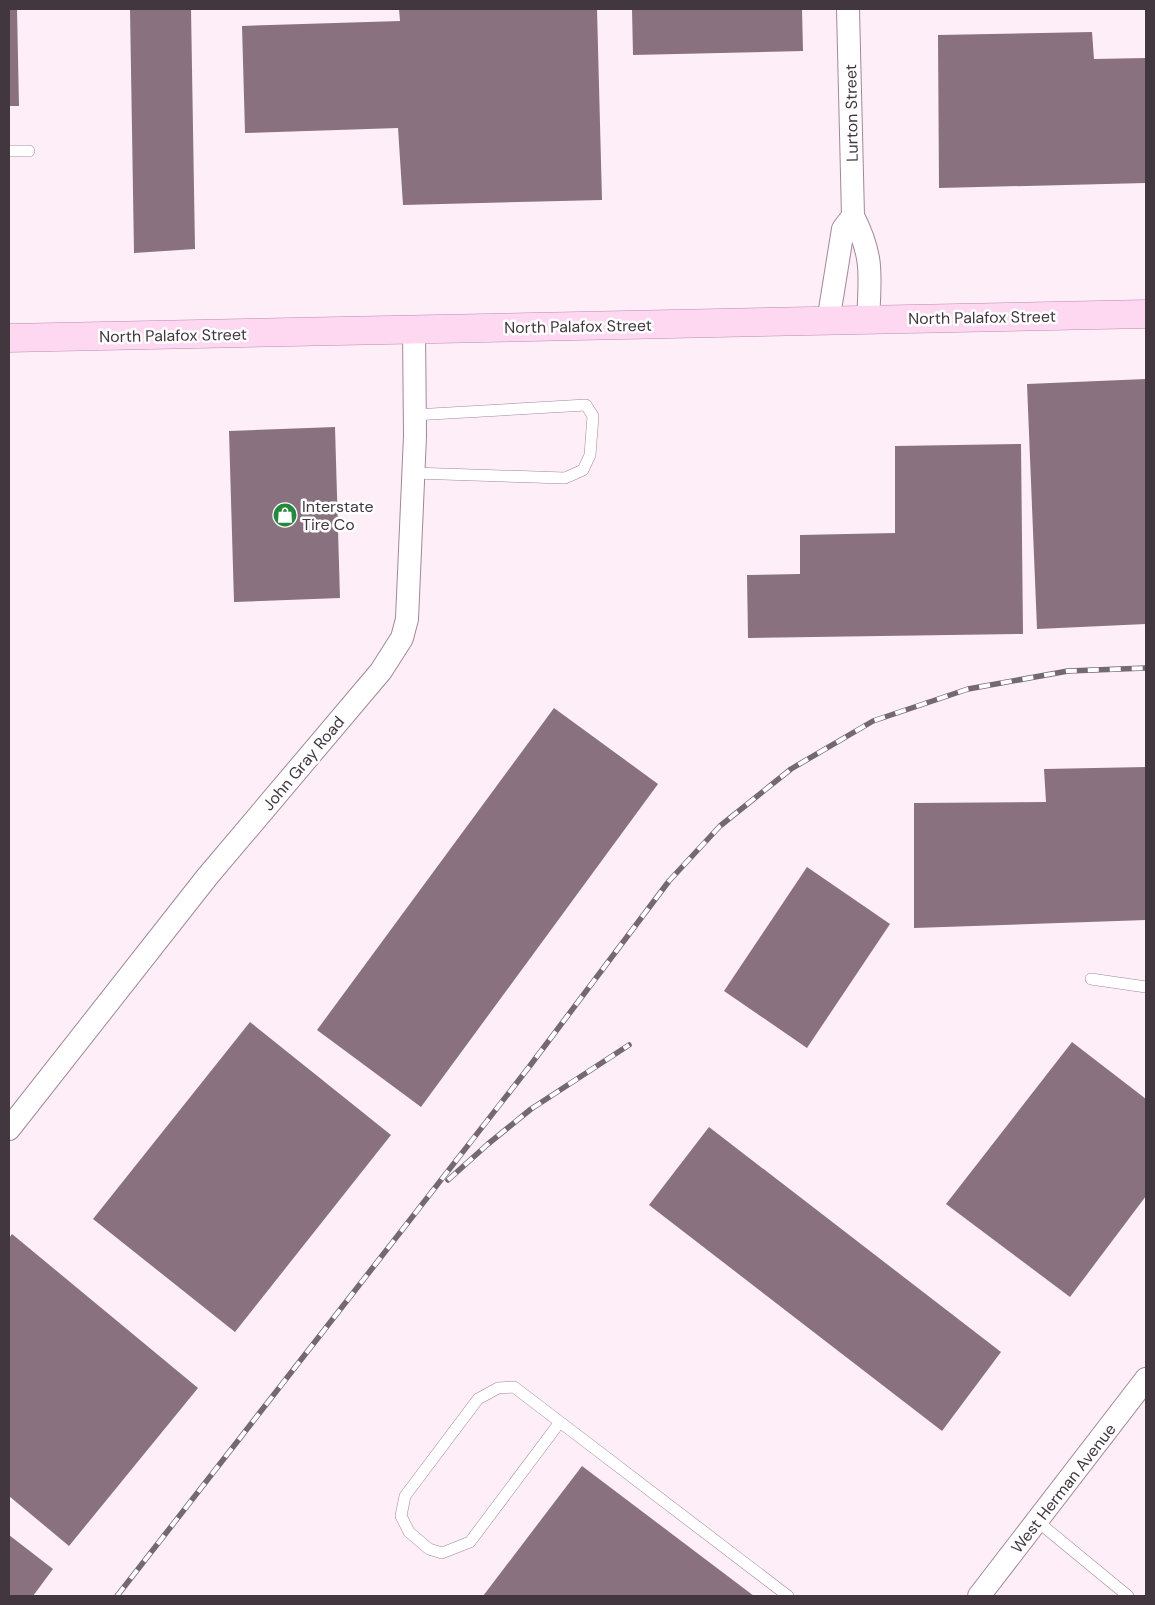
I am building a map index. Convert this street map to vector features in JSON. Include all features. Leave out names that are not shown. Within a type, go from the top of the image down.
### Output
[{"type":"main road","name":"North Palafox Street","points":[[9,338],[1146,314]]},
{"type":"street","name":"Lurton Street","points":[[848,9],[853,216],[864,238],[869,255],[868,320]]},
{"type":"street","name":"Lurton Street","points":[[828,322],[843,229],[853,216]]},
{"type":"street","name":"John Gray Road","points":[[9,1129],[207,877],[381,671],[402,638],[407,619],[414,473],[414,329]]},
{"type":"street","name":"West Herman Avenue","points":[[979,1596],[1146,1379]]},
{"type":"lane","points":[[9,151],[29,150]]},
{"type":"lane","points":[[414,415],[586,405],[593,416],[590,455],[583,470],[565,478],[414,473]]},
{"type":"lane","points":[[1091,979],[1146,987]]},
{"type":"lane","points":[[560,1422],[470,1542],[442,1553],[428,1549],[409,1532],[401,1516],[406,1496],[478,1399],[498,1388],[514,1387],[560,1422],[788,1596]]},
{"type":"lane","points":[[1037,1521],[1128,1596]]},
{"type":"building","points":[[9,9],[17,9],[19,106],[9,106]]},
{"type":"building","points":[[130,9],[191,9],[195,249],[134,253]]},
{"type":"building","points":[[399,9],[597,9],[602,200],[403,205],[398,128],[245,133],[242,26],[400,21]]},
{"type":"building","points":[[632,9],[802,9],[803,51],[633,55]]},
{"type":"building","points":[[1092,32],[1094,59],[1146,58],[1146,183],[939,188],[938,35]]},
{"type":"building","points":[[1146,379],[1146,624],[1037,629],[1027,384]]},
{"type":"building","name":"Interstate Tire Co","points":[[335,427],[340,598],[234,602],[229,431]]},
{"type":"building","points":[[1021,444],[1023,634],[748,638],[747,575],[800,574],[800,535],[895,533],[895,446]]},
{"type":"building","points":[[554,708],[658,784],[421,1107],[317,1030]]},
{"type":"building","points":[[1146,767],[1146,920],[914,928],[914,803],[1046,802],[1044,769]]},
{"type":"building","points":[[807,867],[890,924],[807,1048],[724,991]]},
{"type":"building","points":[[250,1022],[391,1135],[235,1332],[93,1219]]},
{"type":"building","points":[[1072,1042],[1146,1099],[1146,1196],[1070,1297],[946,1204]]},
{"type":"building","points":[[709,1127],[1001,1352],[942,1431],[649,1205]]},
{"type":"building","points":[[12,1234],[198,1388],[69,1546],[9,1496],[9,1238]]},
{"type":"building","points":[[582,1466],[754,1596],[483,1596]]},
{"type":"building","points":[[9,1535],[53,1569],[33,1596],[9,1596]]},
{"type":"railway","points":[[117,1596],[529,1067],[669,881],[720,826],[791,769],[873,721],[968,689],[1068,671],[1146,668]]},
{"type":"railway","points":[[448,1180],[531,1109],[629,1045]]},
{"type":"place","name":"Interstate Tire Co","points":[[285,515]]}]
